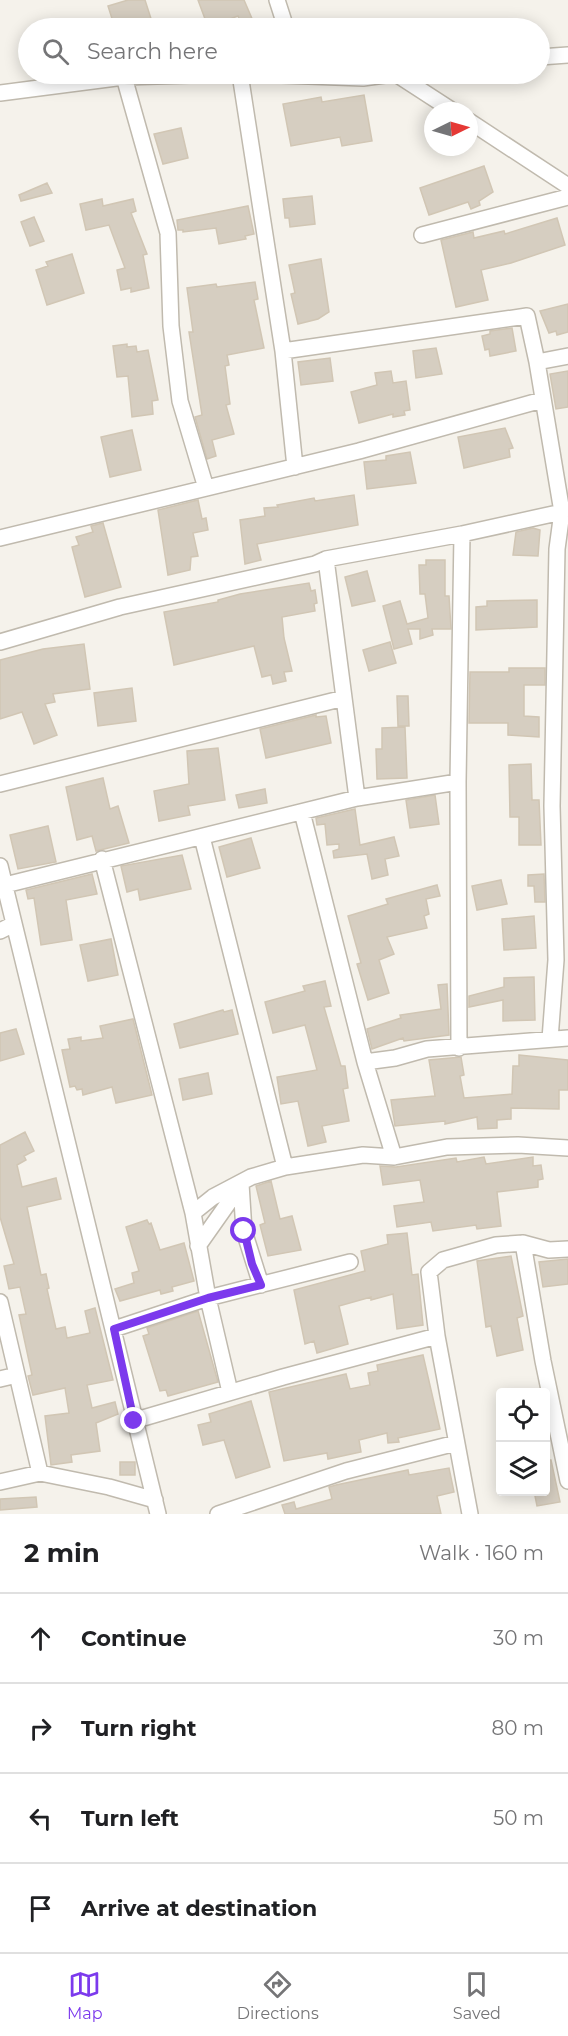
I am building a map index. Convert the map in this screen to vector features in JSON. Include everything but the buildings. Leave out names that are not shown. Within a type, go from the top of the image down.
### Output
[{"type":"street","points":[[277,0],[283,18]]},
{"type":"street","points":[[550,56],[568,55]]},
{"type":"street","points":[[0,93],[70,84]]},
{"type":"street","points":[[126,84],[168,233],[171,326],[180,401],[206,488]]},
{"type":"street","points":[[242,84],[283,351],[294,467]]},
{"type":"street","points":[[410,84],[439,102]]},
{"type":"street","points":[[478,127],[568,186]]},
{"type":"street","points":[[422,235],[568,197]]},
{"type":"street","points":[[283,351],[526,316],[537,363],[562,512],[557,549],[553,794],[556,960],[550,1040]]},
{"type":"street","points":[[537,363],[568,356]]},
{"type":"street","points":[[0,537],[294,467],[542,400]]},
{"type":"street","points":[[0,642],[120,607],[315,564],[326,559],[462,534],[562,512]]},
{"type":"street","points":[[459,1048],[458,782],[462,534]]},
{"type":"street","points":[[326,559],[357,798]]},
{"type":"street","points":[[0,784],[344,698]]},
{"type":"street","points":[[5,885],[102,859],[202,837],[357,798],[458,782]]},
{"type":"street","points":[[302,812],[365,1062],[394,1156]]},
{"type":"street","points":[[202,837],[285,1167]]},
{"type":"street","points":[[102,859],[193,1214],[208,1298],[230,1392]]},
{"type":"street","points":[[0,866],[5,885],[7,928],[114,1329],[134,1421],[157,1507]]},
{"type":"street","points":[[365,1062],[395,1058],[427,1049],[568,1038]]},
{"type":"street","points":[[193,1214],[213,1197],[251,1178],[285,1167],[363,1155],[394,1156],[447,1147],[518,1145],[568,1148]]},
{"type":"street","points":[[198,1246],[242,1184]]},
{"type":"street","points":[[242,1184],[244,1231],[252,1264],[261,1285]]},
{"type":"street","points":[[523,1243],[543,1361],[568,1481]]},
{"type":"street","points":[[470,1514],[437,1336],[429,1272],[443,1260],[496,1245],[523,1243],[549,1250],[568,1249]]},
{"type":"street","points":[[114,1329],[208,1298],[350,1262]]},
{"type":"street","points":[[0,1302],[40,1473]]},
{"type":"street","points":[[134,1421],[230,1392],[437,1336]]},
{"type":"street","points":[[0,1379],[17,1375]]},
{"type":"street","points":[[218,1514],[346,1471],[456,1443]]},
{"type":"street","points":[[0,1482],[40,1473],[109,1487],[157,1507]]},
{"type":"route","points":[[134,1421],[114,1329],[208,1298],[261,1285],[252,1264],[244,1231]]}]
